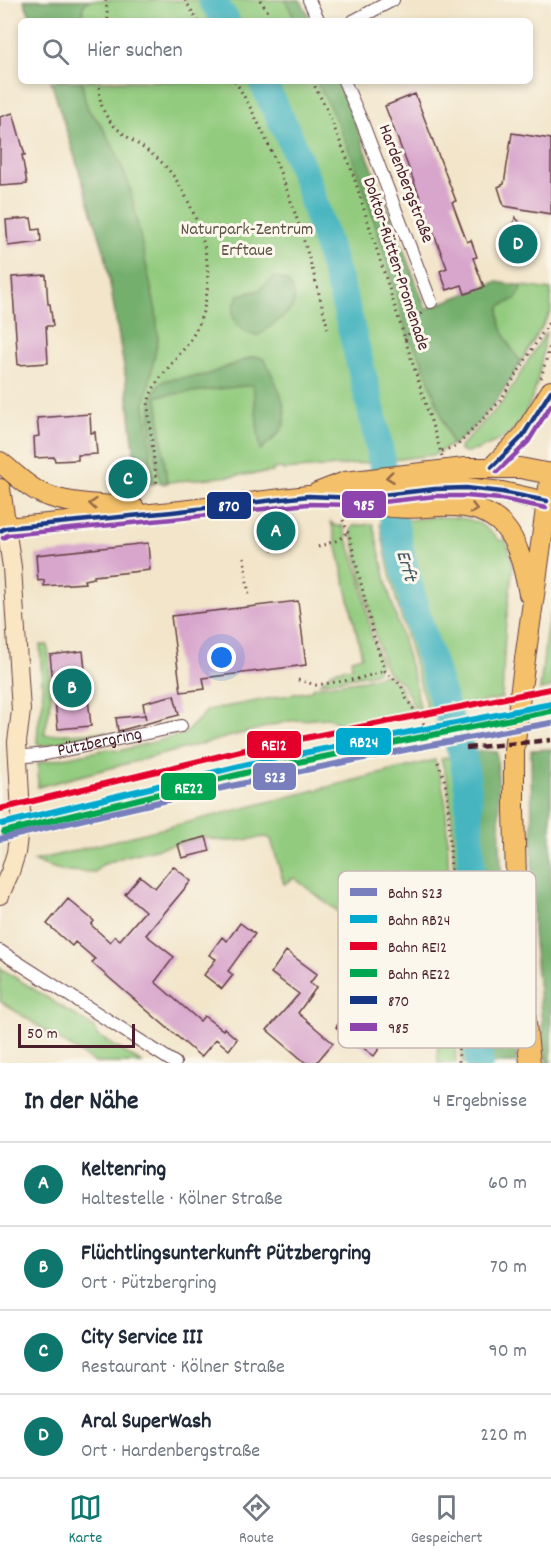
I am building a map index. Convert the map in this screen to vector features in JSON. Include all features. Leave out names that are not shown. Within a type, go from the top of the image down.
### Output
[{"type":"main road","points":[[492,467],[522,437],[544,389]]},
{"type":"main road","points":[[0,462],[33,489],[52,497],[172,512]]},
{"type":"main road","points":[[2,528],[350,493],[492,467],[520,468],[551,473],[549,502],[517,720],[513,786],[516,871]]},
{"type":"main road","points":[[350,493],[382,507],[404,509],[436,477]]},
{"type":"main road","points":[[436,477],[466,488],[502,492],[549,502]]},
{"type":"main road","points":[[436,477],[466,506],[477,508],[496,519],[507,529],[523,561],[532,608]]},
{"type":"main road","points":[[0,489],[2,528],[12,567],[21,711],[17,742],[20,833],[10,872],[0,896]]},
{"type":"main road","points":[[532,608],[551,576]]},
{"type":"main road","points":[[0,594],[15,606]]},
{"type":"main road","points":[[528,1048],[530,1063]]},
{"type":"street","points":[[309,0],[318,18]]},
{"type":"street","points":[[360,18],[393,0]]},
{"type":"street","name":"Hardenbergstraße","points":[[345,84],[354,109],[362,122],[431,302]]},
{"type":"street","name":"Pützbergring","points":[[17,758],[181,726]]},
{"type":"street","points":[[0,951],[175,1063]]},
{"type":"path","points":[[106,0],[108,18]]},
{"type":"path","points":[[185,0],[196,18]]},
{"type":"path","points":[[260,0],[272,18]]},
{"type":"path","points":[[100,84],[101,105],[110,122],[127,138],[158,159],[183,190],[201,233],[207,258],[207,295],[197,326],[191,339],[148,396],[157,486]]},
{"type":"path","points":[[237,84],[255,117],[279,170],[316,280],[328,329]]},
{"type":"path","name":"Doktor-Rütten-Promenade","points":[[314,84],[351,168],[442,451],[436,477]]},
{"type":"path","points":[[405,340],[414,322],[431,302]]},
{"type":"path","points":[[442,451],[457,446],[500,400],[551,319]]},
{"type":"path","points":[[544,389],[551,342]]},
{"type":"path","points":[[343,520],[385,671],[402,685],[406,698],[432,736]]},
{"type":"path","points":[[285,524],[288,551]]},
{"type":"path","points":[[270,526],[273,553]]},
{"type":"path","points":[[318,547],[338,540],[348,532]]},
{"type":"path","points":[[244,557],[249,597]]},
{"type":"path","points":[[298,680],[316,685],[357,679],[385,671]]},
{"type":"path","points":[[438,762],[448,800],[451,871]]},
{"type":"path","points":[[458,1048],[459,1063]]},
{"type":"green space","points":[[24,0],[300,0],[310,18],[31,18]]},
{"type":"green space","points":[[24,0],[89,0],[83,6],[83,18],[31,18]]},
{"type":"green space","points":[[285,0],[300,0],[310,18],[294,18]]},
{"type":"green space","name":"Naturpark-Zentrum Erftaue","points":[[52,84],[340,84],[426,309],[496,282],[551,290],[551,312],[497,400],[458,441],[434,455],[339,466],[283,470],[282,468],[273,469],[273,472],[138,485],[126,379],[105,253]]},
{"type":"green space","points":[[52,84],[82,84],[89,111],[100,123],[116,152],[130,188],[156,311],[158,339],[145,404],[154,484],[138,485],[126,379],[105,253]]},
{"type":"green space","points":[[318,84],[340,84],[426,309],[496,282],[521,286],[516,299],[500,307],[499,314],[505,336],[521,362],[482,419],[463,438],[452,445],[420,356],[409,338],[370,207],[332,111]]},
{"type":"green space","points":[[274,278],[289,284],[294,294],[294,304],[274,324],[256,336],[238,326],[233,315],[235,302],[239,295],[257,291]]},
{"type":"green space","points":[[546,332],[537,383],[522,419],[511,432],[497,441],[473,451],[460,451],[460,447],[502,403]]},
{"type":"green space","points":[[252,357],[265,360],[280,393],[285,412],[281,430],[260,450],[253,385],[157,396],[167,483],[163,484],[159,478],[151,425],[153,397],[158,387],[166,380],[206,375]]},
{"type":"green space","points":[[436,517],[471,520],[500,541],[506,539],[513,566],[505,632],[502,698],[428,712],[395,595],[380,523]]},
{"type":"green space","points":[[331,522],[335,526],[343,526],[360,578],[371,633],[381,663],[377,672],[371,674],[320,683],[333,671],[352,667],[351,659],[362,656]]},
{"type":"green space","points":[[373,524],[388,589],[415,682],[421,713],[419,714],[402,683],[387,671],[374,630],[351,530],[353,526]]},
{"type":"green space","points":[[551,612],[551,688],[540,690],[547,626]]},
{"type":"green space","points":[[40,645],[48,645],[51,692],[44,735],[106,732],[106,736],[41,746],[37,743],[43,702]]},
{"type":"green space","points":[[386,674],[400,686],[405,699],[417,714],[346,726],[328,718],[289,721],[38,787],[38,763],[108,749],[119,751],[184,734],[208,710]]},
{"type":"green space","points":[[551,749],[551,1063],[546,1063],[536,962],[536,871],[532,871],[531,750]]},
{"type":"green space","points":[[483,751],[497,752],[501,871],[477,871],[473,779],[469,754]]},
{"type":"green space","points":[[457,756],[465,871],[454,871],[448,784],[441,759]]},
{"type":"green space","points":[[435,760],[446,805],[449,871],[338,871],[338,912],[294,878],[284,884],[271,839],[266,837],[228,841],[206,837],[126,856],[102,865],[95,872],[62,871],[33,861]]},
{"type":"green space","points":[[0,968],[89,1024],[97,1035],[142,1063],[95,1063],[0,1001]]},
{"type":"green space","points":[[438,1048],[455,1048],[456,1063],[438,1063]]},
{"type":"green space","points":[[461,1048],[472,1048],[473,1063],[462,1063]]},
{"type":"green space","points":[[483,1048],[516,1048],[517,1063],[484,1063]]},
{"type":"building","points":[[415,94],[456,201],[452,202],[467,242],[471,240],[477,257],[473,258],[484,287],[465,294],[462,285],[447,290],[440,271],[447,268],[385,106]]},
{"type":"building","points":[[13,113],[25,155],[22,155],[27,184],[0,186],[0,117]]},
{"type":"building","points":[[512,133],[551,139],[551,214],[504,206],[498,187],[504,184]]},
{"type":"building","points":[[515,217],[528,232],[523,259],[508,257]]},
{"type":"building","points":[[31,218],[33,230],[40,229],[41,242],[8,246],[6,220]]},
{"type":"building","points":[[46,275],[48,304],[50,304],[53,326],[46,326],[48,363],[18,365],[12,277]]},
{"type":"building","points":[[90,414],[91,433],[95,432],[97,454],[78,455],[78,460],[55,461],[54,457],[35,458],[34,437],[39,436],[37,418]]},
{"type":"building","points":[[133,457],[136,485],[121,487],[119,473],[122,472],[121,459]]},
{"type":"building","points":[[148,543],[150,570],[94,576],[94,578],[84,580],[85,583],[44,586],[44,580],[38,581],[36,555]]},
{"type":"building","points":[[298,601],[306,665],[203,678],[205,689],[181,692],[171,616]]},
{"type":"building","points":[[83,651],[91,726],[58,729],[50,655]]},
{"type":"building","points":[[174,695],[179,715],[118,731],[116,718],[145,715],[146,720],[143,703]]},
{"type":"building","points":[[206,837],[210,851],[182,858],[178,844]]},
{"type":"building","points":[[173,866],[191,881],[146,935],[174,957],[155,982],[200,1021],[204,1016],[237,1039],[229,1050],[216,1039],[201,1057],[92,963],[95,959],[75,942],[72,946],[47,924],[68,899],[94,921],[91,925],[110,942],[115,936],[120,940],[145,911],[125,894],[140,876],[155,888]]},
{"type":"building","points":[[240,923],[255,934],[228,971],[233,975],[222,989],[204,975],[216,959],[209,955],[222,937],[227,941]]},
{"type":"building","points":[[286,951],[317,974],[310,983],[316,988],[298,1013],[333,1043],[316,1063],[306,1063],[267,1030],[299,994],[271,973]]},
{"type":"building","points":[[364,1048],[380,1048],[374,1056]]},
{"type":"waterway","name":"Erft","points":[[212,0],[224,18]]},
{"type":"waterway","name":"Erft","points":[[263,84],[289,136],[308,184],[345,303],[417,616],[463,756],[468,789],[471,871]]},
{"type":"waterway","points":[[401,609],[410,591]]},
{"type":"waterway","name":"Erft","points":[[478,1048],[479,1063]]},
{"type":"railway","points":[[466,748],[551,740]]},
{"type":"rail line","name":"RE12","points":[[0,809],[245,750],[550,689]]},
{"type":"rail line","name":"RB24","points":[[2,824],[248,764],[551,704]]},
{"type":"rail line","name":"RE22","points":[[4,832],[249,772],[551,711]]},
{"type":"rail line","name":"S23","points":[[0,839],[275,777],[413,748],[551,723]]},
{"type":"transit line","name":"870","points":[[492,467],[522,437],[551,391]]},
{"type":"transit line","name":"985","points":[[497,472],[528,442],[551,405]]},
{"type":"transit line","name":"870","points":[[0,531],[6,528],[308,496],[356,498],[435,489],[466,488],[547,501]]},
{"type":"transit line","name":"985","points":[[3,538],[8,535],[308,504],[356,505],[436,496],[501,499],[546,508]]},
{"type":"place","name":"Aral SuperWash","points":[[518,244]]},
{"type":"place","name":"City Service III","points":[[128,479]]},
{"type":"place","name":"Keltenring","points":[[276,531]]},
{"type":"place","name":"Flüchtlingsunterkunft Pützbergring","points":[[72,688]]}]
